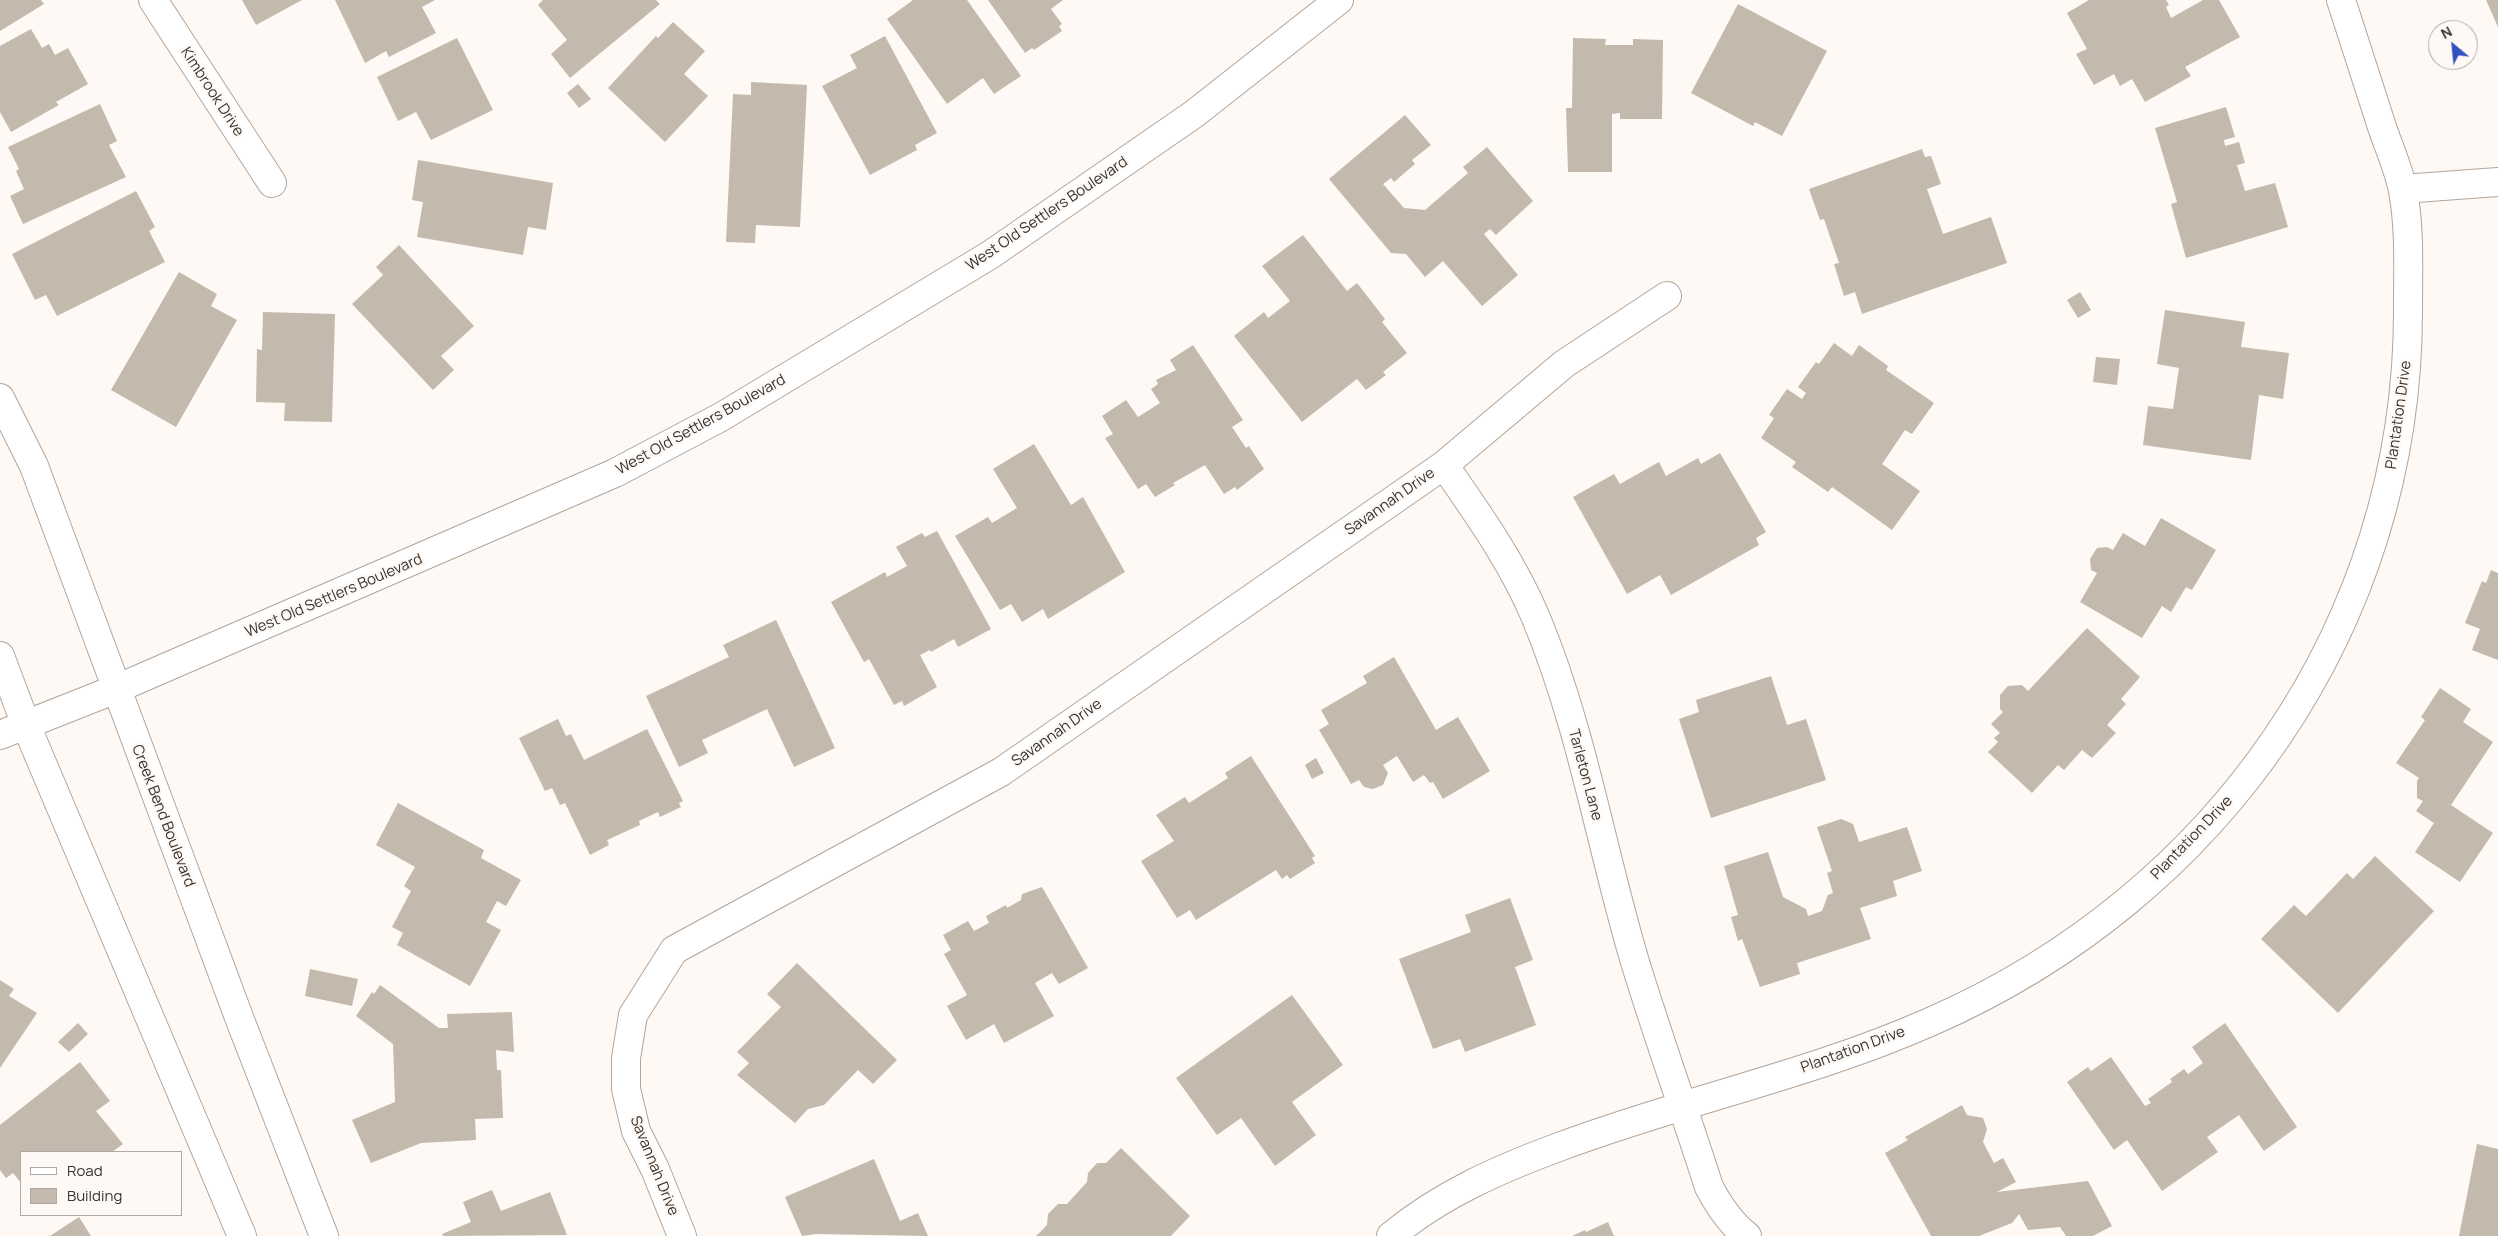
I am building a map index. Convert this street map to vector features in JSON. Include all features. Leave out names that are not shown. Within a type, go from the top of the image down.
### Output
[{"type":"street","name":"Kimbrook Drive","points":[[153,0],[272,183]]},
{"type":"street","name":"West Old Settlers Boulevard","points":[[0,735],[116,689],[615,473],[721,417],[990,255],[1194,114],[1338,0]]},
{"type":"street","name":"Plantation Drive","points":[[1391,1236],[1414,1216],[1472,1183],[1596,1133],[1840,1057],[1931,1022],[2018,978],[2073,944],[2125,904],[2175,861],[2220,812],[2255,768],[2298,706],[2337,631],[2356,588],[2378,525],[2395,462],[2405,396],[2408,330],[2408,259],[2403,189],[2341,0]]},
{"type":"street","points":[[2403,189],[2498,182]]},
{"type":"street","name":"Savannah Drive","points":[[682,1236],[655,1170],[636,1131],[626,1090],[626,1058],[633,1015],[674,950],[1002,772],[1444,465],[1564,364],[1667,296]]},
{"type":"street","name":"Creek Bend Boulevard","points":[[0,398],[34,466],[240,1020],[324,1236]]},
{"type":"street","name":"Tarleton Lane","points":[[1444,465],[1485,523],[1520,584],[1561,683],[1635,962],[1709,1187],[1719,1205],[1737,1228],[1747,1236]]},
{"type":"street","points":[[0,656],[26,725],[242,1236]]},
{"type":"building","points":[[0,0],[41,0],[44,4],[0,31]]},
{"type":"building","points":[[242,0],[302,0],[256,25]]},
{"type":"building","points":[[335,0],[435,0],[422,7],[436,33],[389,57],[386,51],[365,63]]},
{"type":"building","points":[[543,0],[656,0],[660,4],[570,78],[551,54],[567,40],[538,5]]},
{"type":"building","points":[[913,0],[967,0],[1021,76],[994,94],[983,78],[947,104],[887,19]]},
{"type":"building","points":[[988,0],[1063,0],[1051,9],[1062,24],[1059,26],[1062,31],[1034,50],[1032,48],[1025,53]]},
{"type":"building","points":[[2089,0],[2166,0],[2169,5],[2166,7],[2171,18],[2203,0],[2219,0],[2240,37],[2185,67],[2191,76],[2145,102],[2132,79],[2120,86],[2114,74],[2094,85],[2076,54],[2087,49],[2067,13]]},
{"type":"building","points":[[2486,0],[2498,0],[2498,27]]},
{"type":"building","points":[[1738,4],[1827,51],[1782,136],[1755,122],[1753,126],[1691,93]]},
{"type":"building","points":[[673,22],[705,51],[684,74],[708,96],[665,142],[608,88],[656,36],[658,38]]},
{"type":"building","points":[[31,29],[42,48],[49,44],[55,55],[68,48],[88,84],[56,102],[59,105],[11,132],[0,112],[0,46]]},
{"type":"building","points":[[885,36],[937,133],[915,145],[917,150],[870,175],[822,86],[857,68],[850,55]]},
{"type":"building","points":[[457,38],[493,110],[431,140],[416,112],[398,121],[377,77]]},
{"type":"building","points":[[1573,38],[1606,39],[1605,45],[1633,45],[1633,39],[1663,40],[1662,119],[1620,119],[1620,113],[1612,114],[1612,172],[1568,172],[1566,108],[1572,108]]},
{"type":"building","points":[[751,82],[807,85],[800,227],[756,225],[755,243],[726,242],[733,94],[751,95]]},
{"type":"building","points":[[578,84],[591,99],[579,108],[567,93]]},
{"type":"building","points":[[100,104],[117,141],[109,145],[126,177],[23,224],[10,196],[24,189],[16,171],[19,169],[8,147]]},
{"type":"building","points":[[2226,107],[2235,137],[2224,140],[2225,146],[2239,142],[2245,163],[2237,165],[2245,191],[2275,183],[2288,227],[2186,258],[2171,204],[2177,202],[2155,128]]},
{"type":"building","points":[[1405,115],[1431,145],[1412,160],[1415,164],[1394,182],[1391,178],[1383,184],[1404,208],[1425,210],[1468,173],[1463,167],[1487,147],[1533,201],[1496,235],[1490,229],[1484,234],[1518,275],[1482,306],[1443,261],[1425,277],[1406,254],[1391,253],[1329,179]]},
{"type":"building","points":[[1922,149],[1925,157],[1931,156],[1941,184],[1927,189],[1943,234],[1991,217],[2007,263],[1862,314],[1855,292],[1844,296],[1834,264],[1839,263],[1824,219],[1820,220],[1809,189]]},
{"type":"building","points":[[418,160],[553,183],[546,230],[528,227],[523,255],[417,237],[423,202],[412,200]]},
{"type":"building","points":[[136,191],[155,227],[149,231],[165,262],[57,316],[46,295],[35,300],[12,254]]},
{"type":"building","points":[[1303,235],[1347,291],[1357,283],[1385,319],[1382,322],[1407,353],[1383,372],[1386,375],[1366,390],[1357,379],[1302,422],[1234,336],[1264,312],[1268,318],[1290,301],[1262,266]]},
{"type":"building","points":[[399,245],[474,326],[441,356],[454,370],[433,390],[352,304],[383,275],[376,267]]},
{"type":"building","points":[[179,272],[217,294],[211,306],[237,320],[176,427],[111,390]]},
{"type":"building","points":[[2080,292],[2091,310],[2078,318],[2067,300]]},
{"type":"building","points":[[2165,310],[2245,322],[2241,347],[2289,353],[2283,399],[2259,395],[2251,460],[2143,445],[2148,406],[2173,409],[2179,368],[2157,364]]},
{"type":"building","points":[[263,312],[335,314],[332,422],[284,421],[285,403],[256,402],[257,349],[262,350]]},
{"type":"building","points":[[1834,343],[1852,356],[1859,345],[1888,366],[1886,370],[1934,403],[1912,434],[1905,430],[1882,464],[1920,491],[1892,530],[1832,487],[1828,492],[1792,467],[1796,462],[1761,438],[1774,418],[1769,415],[1787,389],[1802,399],[1806,393],[1798,387],[1816,362],[1819,364]]},
{"type":"building","points":[[1193,345],[1243,420],[1232,427],[1246,448],[1249,446],[1264,469],[1237,490],[1235,487],[1224,494],[1205,465],[1173,483],[1175,485],[1155,497],[1146,484],[1138,489],[1105,438],[1113,434],[1102,416],[1126,400],[1138,417],[1160,403],[1151,389],[1158,384],[1156,380],[1176,370],[1170,360]]},
{"type":"building","points":[[2096,357],[2120,359],[2117,385],[2093,382]]},
{"type":"building","points":[[1034,444],[1071,505],[1083,497],[1125,572],[1048,619],[1043,609],[1022,622],[1011,604],[1000,610],[955,536],[988,517],[992,523],[1017,508],[993,469]]},
{"type":"building","points":[[1720,453],[1766,532],[1756,538],[1759,545],[1671,595],[1660,575],[1627,594],[1573,497],[1614,474],[1620,484],[1659,462],[1666,476],[1698,458],[1701,464]]},
{"type":"building","points":[[2161,518],[2216,550],[2192,590],[2186,587],[2171,612],[2162,606],[2142,638],[2080,602],[2097,573],[2091,570],[2090,559],[2097,548],[2107,547],[2113,550],[2123,533],[2145,546]]},
{"type":"building","points":[[937,531],[991,629],[958,647],[954,639],[931,652],[930,650],[920,655],[937,687],[904,706],[902,701],[894,705],[869,659],[864,662],[831,602],[885,572],[887,577],[907,566],[896,547],[922,533],[925,537]]},
{"type":"building","points":[[2491,570],[2498,573],[2498,660],[2472,650],[2480,629],[2465,623],[2482,581],[2486,583]]},
{"type":"building","points":[[776,620],[835,748],[794,767],[767,709],[702,740],[708,753],[679,767],[646,696],[729,657],[723,645]]},
{"type":"building","points":[[2087,628],[2140,677],[2121,699],[2126,704],[2107,725],[2116,733],[2092,758],[2082,750],[2064,770],[2058,765],[2032,793],[1988,752],[1998,742],[1994,738],[2000,733],[1991,724],[2003,712],[2000,709],[2000,695],[2008,686],[2022,685],[2028,691]]},
{"type":"building","points":[[1394,657],[1436,730],[1458,717],[1490,771],[1443,799],[1433,782],[1430,783],[1424,775],[1413,782],[1397,756],[1383,765],[1388,773],[1383,785],[1373,789],[1364,787],[1359,780],[1351,784],[1319,730],[1329,724],[1321,710],[1367,683],[1363,676]]},
{"type":"building","points":[[1771,676],[1787,725],[1806,719],[1826,780],[1711,818],[1679,719],[1699,712],[1696,700]]},
{"type":"building","points":[[2440,688],[2471,709],[2463,722],[2493,742],[2451,805],[2493,833],[2460,882],[2415,852],[2434,823],[2416,811],[2423,801],[2417,798],[2417,781],[2419,778],[2396,763],[2425,720],[2421,717]]},
{"type":"building","points":[[558,719],[566,736],[571,734],[584,760],[647,729],[683,801],[679,803],[681,807],[660,817],[658,812],[639,821],[640,825],[607,840],[609,845],[590,855],[565,803],[560,805],[552,788],[545,791],[519,738]]},
{"type":"building","points":[[1251,756],[1315,856],[1312,858],[1315,863],[1290,879],[1287,875],[1282,879],[1276,870],[1196,920],[1190,910],[1177,918],[1141,861],[1174,841],[1156,815],[1185,797],[1189,803],[1228,778],[1225,773]]},
{"type":"building","points":[[1316,758],[1324,773],[1312,779],[1305,765]]},
{"type":"building","points":[[398,803],[484,850],[481,858],[521,880],[506,906],[497,901],[486,922],[501,930],[470,986],[397,945],[403,933],[392,927],[411,891],[404,886],[415,867],[376,845]]},
{"type":"building","points":[[1841,819],[1853,824],[1859,842],[1907,827],[1922,871],[1893,881],[1897,896],[1860,908],[1871,939],[1797,963],[1800,974],[1760,987],[1742,939],[1738,941],[1731,917],[1738,915],[1724,866],[1768,852],[1783,897],[1806,909],[1808,916],[1822,911],[1828,895],[1833,893],[1827,873],[1832,871],[1817,827]]},
{"type":"building","points":[[2375,856],[2434,911],[2338,1013],[2261,939],[2294,905],[2306,916],[2347,873],[2353,879]]},
{"type":"building","points":[[1042,887],[1088,968],[1059,984],[1052,973],[1035,983],[1054,1016],[1004,1043],[994,1024],[966,1040],[947,1006],[967,995],[944,954],[951,950],[943,935],[968,921],[974,931],[989,923],[986,916],[1006,905],[1007,908],[1021,900],[1022,894]]},
{"type":"building","points":[[1510,898],[1533,960],[1515,967],[1536,1025],[1465,1052],[1460,1039],[1433,1049],[1399,959],[1471,932],[1465,915]]},
{"type":"building","points":[[797,963],[897,1060],[873,1084],[858,1070],[824,1105],[808,1109],[795,1123],[737,1075],[749,1063],[737,1052],[781,1007],[767,994]]},
{"type":"building","points":[[310,969],[358,979],[352,1006],[305,996]]},
{"type":"building","points":[[0,980],[14,989],[9,996],[37,1013],[0,1068]]},
{"type":"building","points":[[380,985],[439,1028],[448,1028],[447,1014],[512,1012],[514,1052],[496,1050],[497,1070],[501,1070],[503,1118],[475,1119],[476,1140],[421,1143],[371,1163],[352,1120],[395,1102],[393,1044],[356,1016],[372,992],[374,994]]},
{"type":"building","points":[[1292,995],[1343,1065],[1292,1102],[1316,1135],[1275,1166],[1241,1118],[1217,1135],[1176,1078]]},
{"type":"building","points":[[78,1023],[88,1034],[69,1052],[58,1042]]},
{"type":"building","points":[[2225,1023],[2297,1127],[2264,1151],[2239,1115],[2207,1137],[2218,1152],[2162,1191],[2127,1140],[2114,1150],[2067,1082],[2088,1067],[2091,1071],[2111,1057],[2145,1106],[2151,1103],[2148,1099],[2172,1082],[2170,1079],[2184,1069],[2188,1074],[2203,1063],[2192,1047]]},
{"type":"building","points":[[80,1062],[110,1101],[96,1111],[123,1144],[113,1151],[20,1151],[20,1182],[13,1173],[6,1178],[0,1170],[0,1125]]},
{"type":"building","points":[[1962,1105],[1967,1115],[1983,1118],[1987,1129],[1983,1142],[1994,1163],[2003,1158],[2016,1182],[1997,1192],[2088,1181],[2112,1226],[2093,1236],[2066,1236],[2060,1227],[2028,1230],[2019,1214],[2012,1223],[1979,1236],[1931,1236],[1885,1153],[1908,1140],[1905,1137]]},
{"type":"building","points":[[2477,1144],[2498,1149],[2498,1236],[2459,1236]]},
{"type":"building","points":[[1121,1148],[1190,1216],[1171,1236],[1036,1236],[1047,1225],[1048,1214],[1058,1204],[1067,1204],[1087,1182],[1088,1173],[1097,1163],[1106,1163]]},
{"type":"building","points":[[874,1159],[900,1221],[918,1213],[928,1236],[816,1234],[802,1236],[785,1197]]},
{"type":"building","points":[[492,1190],[501,1211],[550,1192],[567,1235],[443,1236],[442,1234],[471,1222],[463,1202]]},
{"type":"building","points":[[79,1217],[91,1236],[50,1236]]},
{"type":"building","points":[[1608,1222],[1614,1236],[1572,1236],[1585,1230],[1586,1232]]}]
